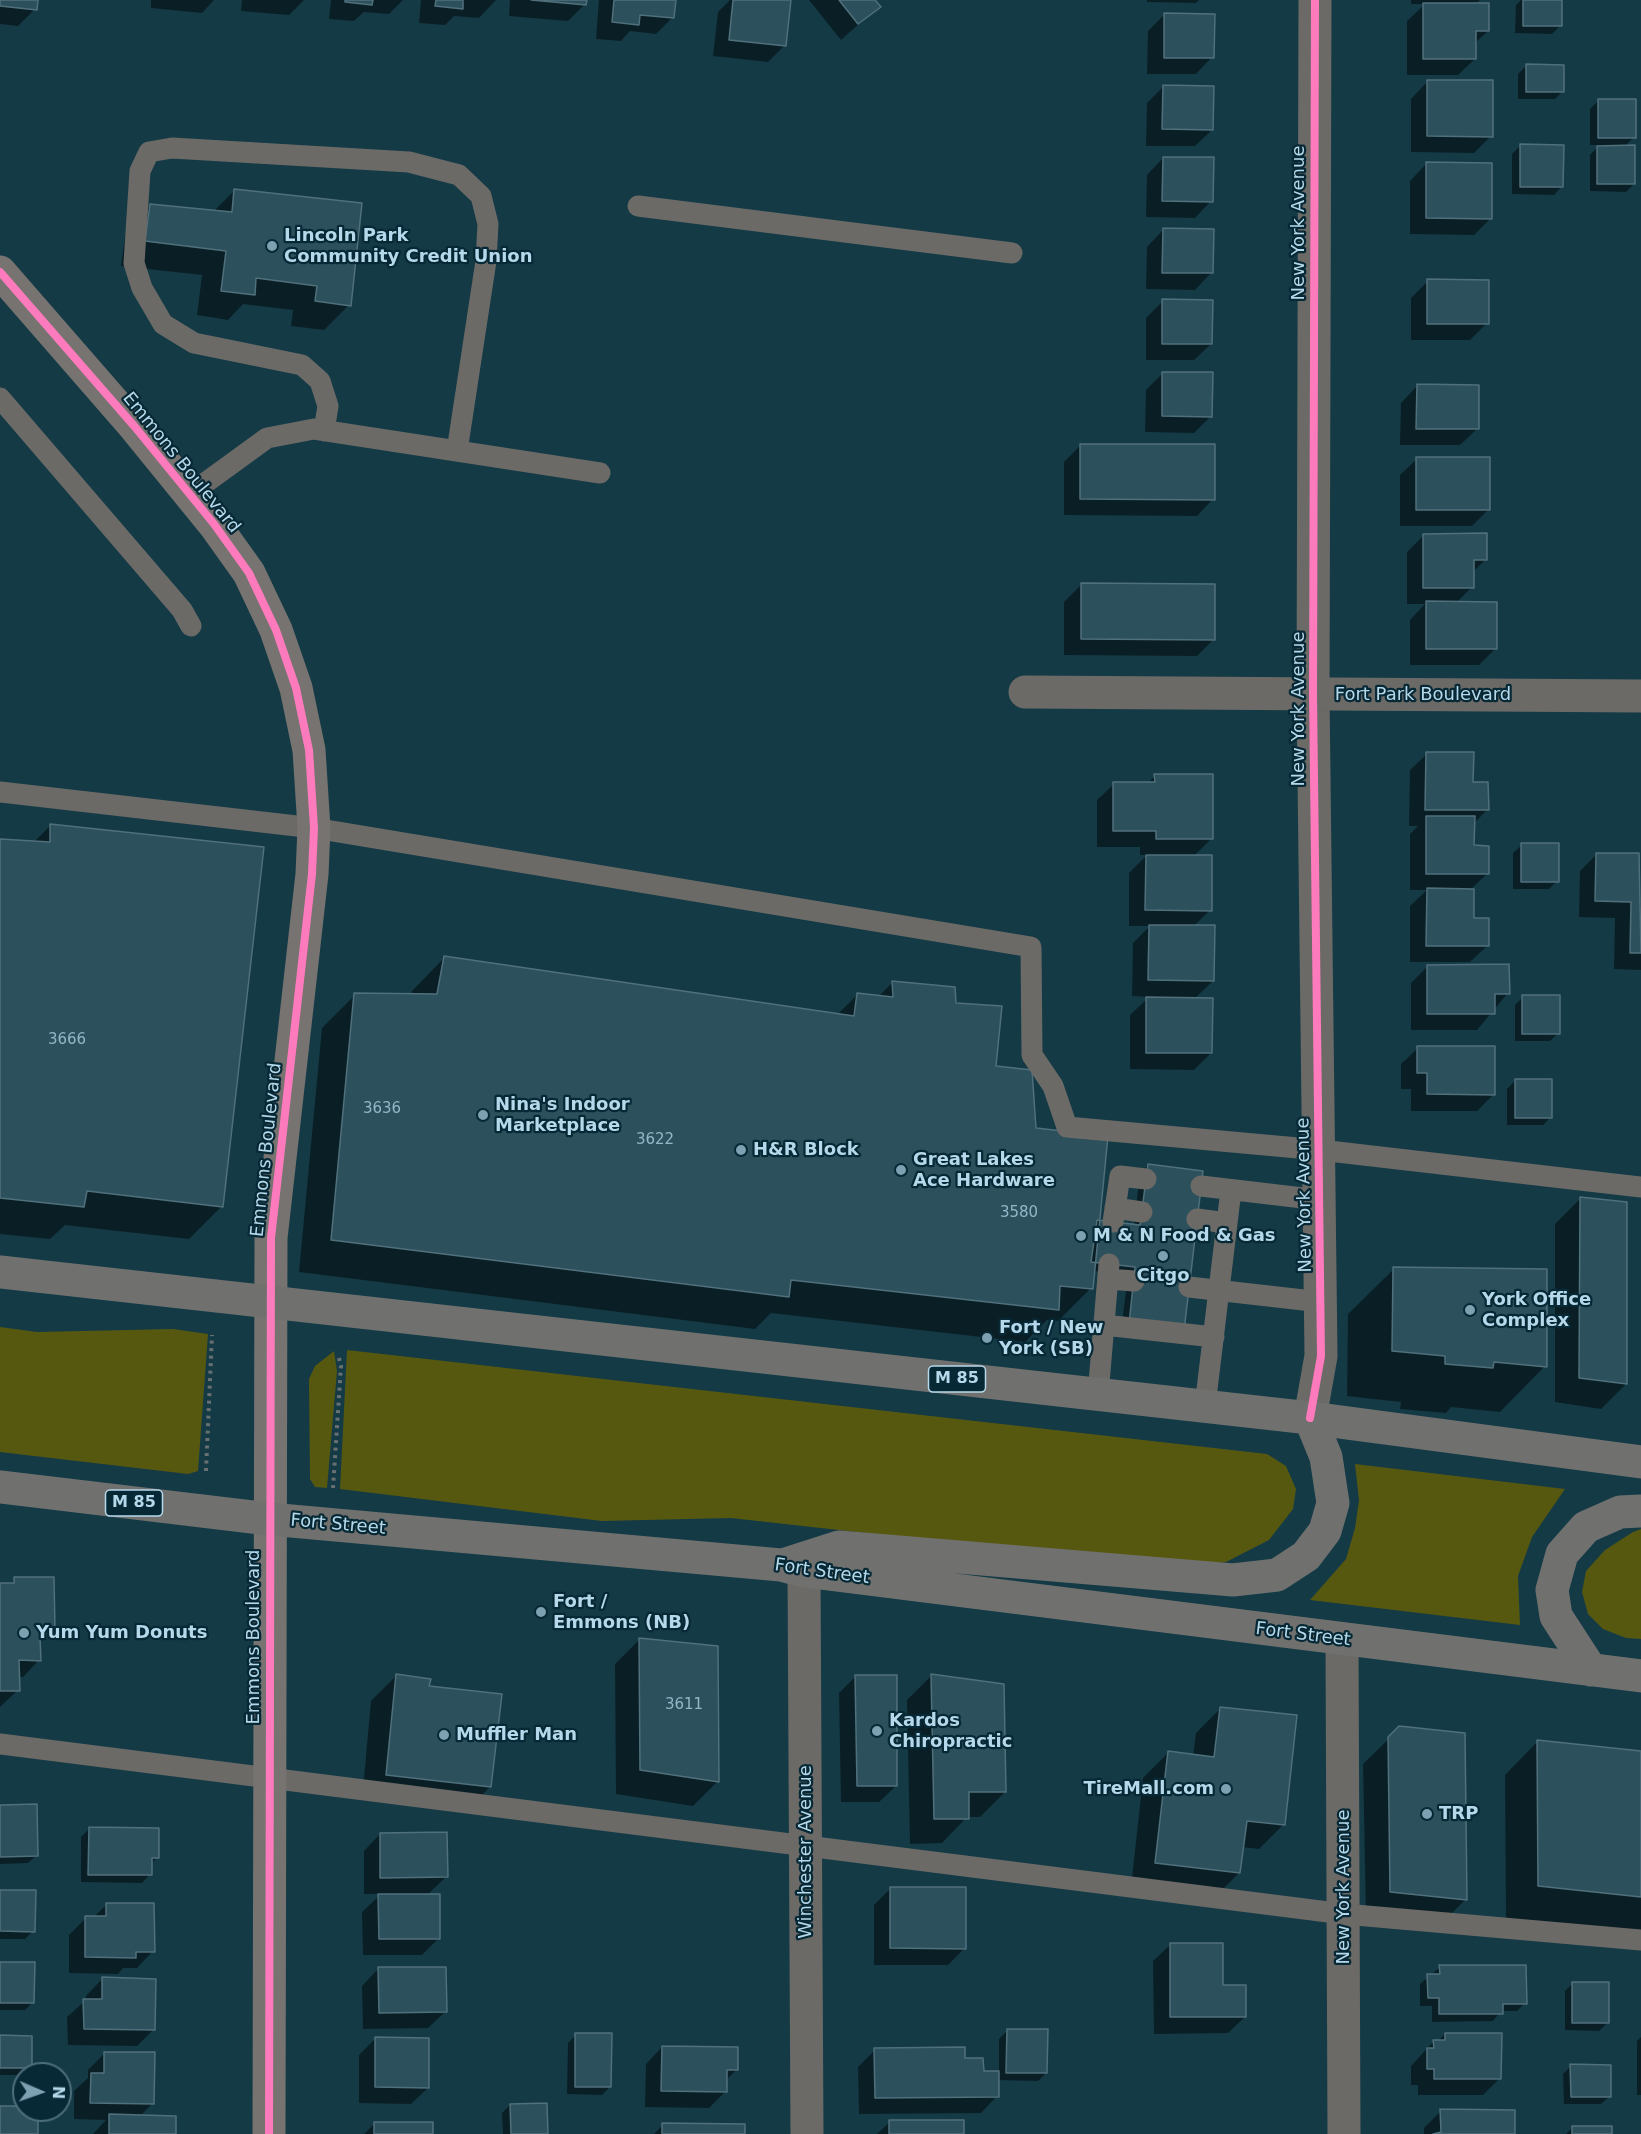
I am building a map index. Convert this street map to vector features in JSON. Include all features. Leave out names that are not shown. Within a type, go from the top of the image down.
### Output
[{"type":"main road","name":"M 85","points":[[6,1275],[192,1292],[273,1305],[1310,1418],[1641,1462]]},
{"type":"main road","points":[[793,1568],[838,1547],[1233,1580],[1277,1575],[1306,1556],[1325,1531],[1333,1503],[1326,1457],[1310,1418]]},
{"type":"main road","name":"Fort Street","points":[[0,1487],[269,1519],[793,1568],[1342,1640],[1641,1676]]},
{"type":"main road","points":[[1591,1670],[1556,1616],[1552,1590],[1562,1554],[1586,1527],[1620,1512],[1641,1511]]},
{"type":"street","name":"New York Avenue","points":[[1310,1418],[1321,1356],[1313,694],[1315,0]]},
{"type":"street","name":"Emmons Boulevard","points":[[0,272],[190,494],[249,573],[276,630],[296,688],[309,750],[314,828],[312,874],[271,1238],[273,1305],[269,1519],[269,2134]]},
{"type":"street","name":"Fort Park Boulevard","points":[[1024,692],[1641,696]]},
{"type":"street","name":"Winchester Avenue","points":[[793,1568],[807,1846],[807,2134]]},
{"type":"street","name":"New York Avenue","points":[[1342,1640],[1344,2134]]},
{"type":"lane","points":[[324,431],[328,406],[320,381],[302,365],[194,343],[163,324],[142,288],[134,263],[140,171],[149,152],[172,148],[409,162],[459,175],[481,196],[488,224],[486,261],[457,451]]},
{"type":"lane","points":[[638,206],[1012,253]]},
{"type":"lane","points":[[0,398],[182,610],[191,626]]},
{"type":"lane","points":[[190,494],[267,438],[314,429],[600,473]]},
{"type":"lane","points":[[0,792],[314,828],[1031,947],[1032,1055],[1053,1086],[1067,1127],[1320,1150],[1641,1187]]},
{"type":"lane","points":[[1142,1212],[1114,1215],[1120,1176],[1146,1179]]},
{"type":"lane","points":[[1201,1186],[1320,1200]]},
{"type":"lane","points":[[1205,1406],[1231,1190]]},
{"type":"lane","points":[[1197,1219],[1227,1223]]},
{"type":"lane","points":[[1098,1395],[1108,1272],[1134,1281]]},
{"type":"lane","points":[[1189,1287],[1321,1302]]},
{"type":"lane","points":[[1104,1325],[1214,1338]]},
{"type":"lane","points":[[0,1744],[1344,1914],[1641,1940]]},
{"type":"path","points":[[206,1471],[212,1335]]},
{"type":"path","points":[[332,1492],[341,1366],[338,1353]]},
{"type":"shaded area","points":[[0,1327],[37,1332],[173,1329],[208,1334],[198,1471],[188,1474],[0,1452]]},
{"type":"shaded area","points":[[347,1350],[1267,1454],[1286,1466],[1296,1489],[1293,1509],[1269,1540],[1226,1562],[1180,1568],[731,1518],[602,1521],[340,1489]]},
{"type":"shaded area","points":[[334,1351],[337,1371],[327,1488],[315,1487],[310,1479],[309,1379],[315,1366]]},
{"type":"shaded area","points":[[1355,1464],[1565,1489],[1532,1537],[1518,1576],[1520,1625],[1310,1600],[1346,1559],[1355,1528],[1359,1500]]},
{"type":"shaded area","points":[[1641,1529],[1641,1639],[1626,1638],[1603,1629],[1588,1614],[1582,1592],[1586,1571],[1605,1550]]},
{"type":"building","points":[[0,0],[38,0],[37,10],[0,6]]},
{"type":"building","points":[[345,0],[373,0],[372,5],[345,2]]},
{"type":"building","points":[[436,0],[463,0],[463,9],[435,6]]},
{"type":"building","points":[[531,0],[587,0],[586,5]]},
{"type":"building","points":[[614,0],[676,0],[674,18],[640,15],[639,25],[612,22]]},
{"type":"building","points":[[733,0],[791,0],[786,46],[729,40]]},
{"type":"building","points":[[839,0],[875,0],[881,7],[858,24]]},
{"type":"building","points":[[1523,0],[1562,0],[1562,26],[1523,26]]},
{"type":"building","points":[[1423,3],[1489,3],[1489,31],[1476,31],[1476,59],[1423,59]]},
{"type":"building","points":[[1164,13],[1215,14],[1214,58],[1164,58]]},
{"type":"building","points":[[1526,64],[1564,65],[1564,92],[1526,92]]},
{"type":"building","points":[[1427,80],[1493,80],[1493,137],[1427,136]]},
{"type":"building","points":[[1163,85],[1214,86],[1213,130],[1162,129]]},
{"type":"building","points":[[1598,99],[1636,99],[1636,138],[1598,138]]},
{"type":"building","points":[[1520,144],[1564,145],[1563,187],[1520,187]]},
{"type":"building","points":[[1635,145],[1635,184],[1597,184],[1597,146]]},
{"type":"building","points":[[1163,157],[1214,157],[1213,202],[1162,201]]},
{"type":"building","points":[[1426,162],[1492,163],[1492,219],[1426,218]]},
{"type":"building","name":"Lincoln Park Community Credit Union","points":[[234,189],[362,203],[351,306],[315,301],[317,286],[256,278],[255,295],[221,291],[226,251],[145,241],[150,204],[232,212]]},
{"type":"building","points":[[1163,228],[1214,229],[1213,273],[1162,273]]},
{"type":"building","points":[[1427,279],[1489,280],[1489,324],[1427,324]]},
{"type":"building","points":[[1162,299],[1213,300],[1212,344],[1162,344]]},
{"type":"building","points":[[1162,372],[1213,372],[1212,417],[1162,416]]},
{"type":"building","points":[[1417,384],[1479,385],[1479,429],[1416,429]]},
{"type":"building","points":[[1080,444],[1215,444],[1215,500],[1080,499]]},
{"type":"building","points":[[1416,457],[1490,457],[1490,510],[1416,510]]},
{"type":"building","points":[[1487,533],[1487,560],[1474,560],[1474,588],[1423,588],[1423,534]]},
{"type":"building","points":[[1081,583],[1215,584],[1215,640],[1081,639]]},
{"type":"building","points":[[1426,601],[1497,602],[1497,649],[1426,649]]},
{"type":"building","points":[[1426,752],[1474,752],[1473,782],[1488,782],[1489,810],[1425,810]]},
{"type":"building","points":[[1154,774],[1213,774],[1213,839],[1156,839],[1156,831],[1113,831],[1113,782],[1155,782]]},
{"type":"building","points":[[1426,816],[1475,816],[1474,845],[1489,846],[1489,874],[1426,874]]},
{"type":"building","points":[[50,824],[264,847],[223,1207],[87,1191],[84,1207],[0,1198],[0,839],[50,842]]},
{"type":"building","points":[[1521,843],[1559,843],[1559,882],[1521,882]]},
{"type":"building","points":[[1596,853],[1639,853],[1641,953],[1630,953],[1631,902],[1595,901]]},
{"type":"building","points":[[1146,855],[1212,855],[1212,911],[1145,910]]},
{"type":"building","points":[[1427,888],[1474,889],[1474,918],[1489,918],[1489,946],[1426,946]]},
{"type":"building","points":[[1149,925],[1215,925],[1214,981],[1148,980]]},
{"type":"building","points":[[444,956],[854,1016],[857,993],[893,997],[892,981],[955,987],[956,1003],[1002,1006],[996,1066],[1032,1070],[1036,1128],[1108,1136],[1093,1289],[1060,1286],[1059,1310],[791,1280],[789,1297],[331,1240],[354,993],[437,994]]},
{"type":"building","points":[[1509,964],[1510,994],[1495,994],[1495,1014],[1427,1014],[1427,965]]},
{"type":"building","points":[[1522,995],[1560,995],[1560,1034],[1522,1034]]},
{"type":"building","points":[[1146,997],[1213,998],[1212,1053],[1146,1053]]},
{"type":"building","points":[[1417,1046],[1495,1046],[1495,1095],[1427,1094],[1427,1073],[1417,1073]]},
{"type":"building","points":[[1515,1079],[1552,1079],[1552,1118],[1515,1118]]},
{"type":"building","points":[[1148,1164],[1203,1171],[1184,1331],[1129,1324],[1135,1267],[1091,1262],[1097,1220],[1140,1225]]},
{"type":"building","points":[[1580,1197],[1627,1202],[1627,1384],[1579,1378]]},
{"type":"building","name":"York Office Complex","points":[[1393,1267],[1547,1269],[1547,1367],[1494,1362],[1493,1368],[1445,1364],[1445,1356],[1392,1351]]},
{"type":"building","name":"Yum Yum Donuts","points":[[14,1577],[54,1577],[55,1629],[40,1637],[41,1661],[19,1660],[20,1691],[0,1691],[0,1583],[14,1583]]},
{"type":"building","points":[[639,1638],[718,1646],[719,1782],[640,1770]]},
{"type":"building","name":"Muffler Man","points":[[396,1674],[431,1679],[429,1686],[502,1694],[491,1787],[386,1775]]},
{"type":"building","points":[[931,1674],[1004,1684],[1006,1792],[969,1792],[969,1819],[934,1819]]},
{"type":"building","name":"Kardos Chiropractic","points":[[855,1675],[897,1675],[897,1786],[857,1786]]},
{"type":"building","name":"TireMall.com","points":[[1220,1707],[1297,1715],[1285,1825],[1247,1821],[1240,1873],[1155,1863],[1168,1751],[1214,1757]]},
{"type":"building","name":"TRP","points":[[1399,1726],[1465,1733],[1467,1900],[1390,1892],[1388,1737]]},
{"type":"building","points":[[1537,1740],[1641,1751],[1641,1897],[1538,1886]]},
{"type":"building","points":[[37,1804],[38,1856],[0,1857],[0,1805]]},
{"type":"building","points":[[89,1827],[159,1828],[159,1858],[152,1858],[152,1875],[88,1875]]},
{"type":"building","points":[[447,1832],[448,1877],[380,1878],[380,1833]]},
{"type":"building","points":[[890,1887],[966,1887],[966,1949],[890,1948]]},
{"type":"building","points":[[0,1890],[36,1890],[35,1932],[0,1931]]},
{"type":"building","points":[[378,1894],[440,1894],[440,1939],[379,1939]]},
{"type":"building","points":[[106,1903],[154,1903],[155,1952],[136,1952],[136,1958],[85,1957],[85,1916],[106,1916]]},
{"type":"building","points":[[1170,1943],[1223,1943],[1223,1985],[1246,1985],[1246,2017],[1170,2017]]},
{"type":"building","points":[[0,1962],[35,1962],[34,2003],[0,2003]]},
{"type":"building","points":[[1439,1965],[1526,1965],[1527,2004],[1503,2004],[1503,2014],[1439,2014],[1439,1998],[1428,1998],[1427,1974],[1440,1974]]},
{"type":"building","points":[[378,1967],[446,1967],[447,2012],[379,2013]]},
{"type":"building","points":[[102,1977],[156,1979],[155,2030],[84,2029],[83,1999],[102,1999]]},
{"type":"building","points":[[1572,1982],[1609,1982],[1609,2023],[1572,2023]]},
{"type":"building","points":[[1007,2029],[1048,2029],[1047,2073],[1006,2073]]},
{"type":"building","points":[[575,2033],[612,2033],[611,2087],[575,2087]]},
{"type":"building","points":[[1445,2033],[1502,2033],[1501,2079],[1434,2079],[1434,2069],[1427,2069],[1427,2048],[1434,2048],[1433,2040],[1445,2040]]},
{"type":"building","points":[[0,2035],[32,2036],[32,2062],[12,2062],[12,2068],[0,2068]]},
{"type":"building","points":[[375,2037],[429,2038],[429,2088],[375,2087]]},
{"type":"building","points":[[662,2046],[738,2047],[738,2070],[727,2070],[727,2092],[661,2091]]},
{"type":"building","points":[[965,2047],[965,2058],[983,2058],[984,2071],[999,2071],[999,2097],[875,2098],[874,2048]]},
{"type":"building","points":[[104,2052],[155,2052],[154,2104],[90,2103],[91,2073],[104,2073]]},
{"type":"building","points":[[1570,2064],[1611,2065],[1611,2097],[1571,2097]]},
{"type":"building","points":[[547,2103],[548,2134],[511,2134],[510,2104]]},
{"type":"building","points":[[0,2106],[12,2106],[12,2122],[38,2122],[38,2134],[0,2134]]},
{"type":"building","points":[[1440,2109],[1515,2110],[1515,2134],[1433,2134],[1441,2132]]},
{"type":"building","points":[[109,2114],[176,2116],[176,2134],[109,2134]]},
{"type":"building","points":[[889,2120],[964,2120],[964,2134],[889,2134]]},
{"type":"building","points":[[374,2122],[433,2122],[433,2134],[374,2134]]},
{"type":"building","points":[[662,2123],[745,2124],[745,2134],[662,2134]]},
{"type":"building","points":[[1572,2126],[1612,2126],[1612,2134],[1572,2134]]},
{"type":"cycle path","points":[[1310,1418],[1321,1356],[1313,694],[1315,0]]},
{"type":"cycle path","points":[[0,272],[135,427],[214,524],[249,573],[276,630],[296,688],[309,750],[314,828],[312,874],[271,1238],[269,2134]]},
{"type":"place","name":"Lincoln Park Community Credit Union","points":[[272,246]]},
{"type":"place","name":"Nina's Indoor Marketplace","points":[[483,1115]]},
{"type":"place","name":"H&R Block","points":[[741,1150]]},
{"type":"place","name":"Great Lakes Ace Hardware","points":[[901,1170]]},
{"type":"place","name":"M & N Food & Gas","points":[[1081,1236]]},
{"type":"place","name":"Citgo","points":[[1163,1256]]},
{"type":"place","name":"York Office Complex","points":[[1470,1310]]},
{"type":"place","name":"Fort / New York (SB)","points":[[987,1338]]},
{"type":"place","name":"Fort / Emmons (NB)","points":[[541,1612]]},
{"type":"place","name":"Yum Yum Donuts","points":[[24,1633]]},
{"type":"place","name":"Kardos Chiropractic","points":[[877,1731]]},
{"type":"place","name":"Muffler Man","points":[[444,1735]]},
{"type":"place","name":"TireMall.com","points":[[1226,1789]]},
{"type":"place","name":"TRP","points":[[1427,1814]]}]
